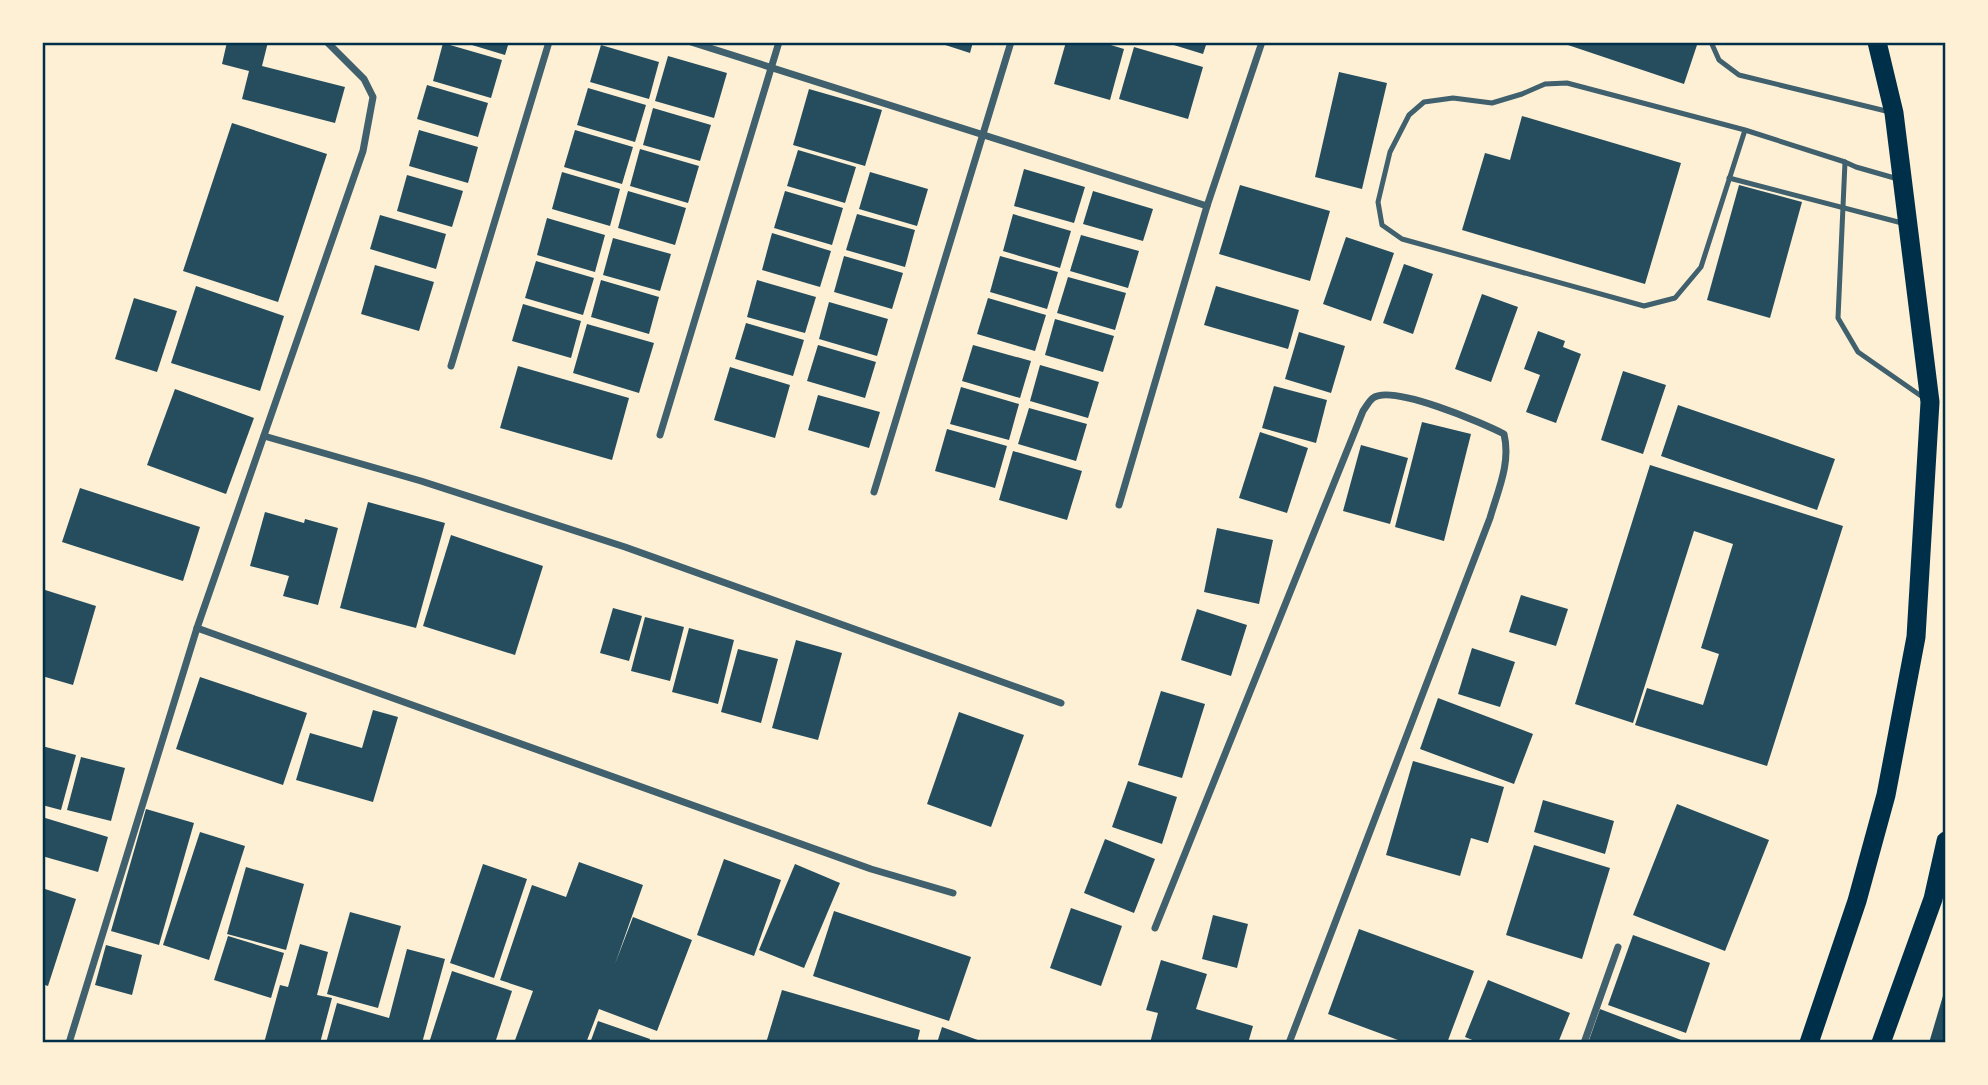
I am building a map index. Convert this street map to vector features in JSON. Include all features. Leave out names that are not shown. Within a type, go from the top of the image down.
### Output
[{"type":"highway","points":[[1809,1043],[1857,901],[1886,795],[1916,637],[1930,402],[1904,180],[1894,113],[1877,42]]},
{"type":"highway","points":[[1881,1043],[1933,899],[1946,841]]},
{"type":"street","points":[[69,1043],[197,628],[363,151],[373,97],[364,79],[327,42]]},
{"type":"street","points":[[451,366],[549,42]]},
{"type":"street","points":[[691,42],[1208,206]]},
{"type":"street","points":[[660,435],[779,42]]},
{"type":"street","points":[[874,492],[1011,42]]},
{"type":"street","points":[[1119,505],[1208,206],[1262,42]]},
{"type":"street","points":[[1155,928],[1363,411],[1373,397],[1391,393],[1480,422],[1504,434],[1507,448],[1506,466],[1490,518],[1289,1043]]},
{"type":"street","points":[[264,436],[421,481],[625,547],[1062,703]]},
{"type":"street","points":[[197,628],[871,869],[953,893]]},
{"type":"street","points":[[1584,1043],[1618,947]]},
{"type":"lane","points":[[1711,42],[1719,60],[1739,75],[1894,113]]},
{"type":"lane","points":[[1745,130],[1701,267],[1675,298],[1644,306],[1402,239],[1382,225],[1378,202],[1390,152],[1409,115],[1424,102],[1453,98],[1492,103],[1545,84],[1567,83],[1745,130],[1904,180]]},
{"type":"lane","points":[[1845,162],[1838,318],[1858,352],[1930,402]]},
{"type":"lane","points":[[1729,178],[1909,225]]},
{"type":"building","points":[[227,42],[268,42],[262,66],[345,87],[335,123],[242,99],[249,71],[222,64]]},
{"type":"building","points":[[462,42],[509,42],[505,55]]},
{"type":"building","points":[[936,42],[973,42],[970,53]]},
{"type":"building","points":[[1066,42],[1101,42],[1124,49],[1110,100],[1054,84]]},
{"type":"building","points":[[1164,42],[1207,42],[1203,54]]},
{"type":"building","points":[[1559,42],[1698,42],[1684,84]]},
{"type":"building","points":[[443,43],[502,60],[491,98],[433,81]]},
{"type":"building","points":[[601,45],[659,62],[649,99],[590,82]]},
{"type":"building","points":[[1134,47],[1203,67],[1188,119],[1119,99]]},
{"type":"building","points":[[668,56],[727,73],[714,118],[655,101]]},
{"type":"building","points":[[1339,72],[1387,83],[1362,189],[1315,177]]},
{"type":"building","points":[[427,85],[488,103],[478,137],[417,119]]},
{"type":"building","points":[[588,88],[646,105],[635,142],[577,125]]},
{"type":"building","points":[[809,89],[882,110],[865,166],[793,145]]},
{"type":"building","points":[[653,108],[711,125],[700,161],[643,145]]},
{"type":"building","points":[[1522,116],[1681,163],[1645,284],[1462,230],[1485,153],[1510,160]]},
{"type":"building","points":[[232,123],[327,154],[278,302],[183,271]]},
{"type":"building","points":[[419,130],[478,147],[468,183],[409,166]]},
{"type":"building","points":[[575,130],[633,147],[622,184],[564,167]]},
{"type":"building","points":[[640,149],[699,166],[688,203],[630,186]]},
{"type":"building","points":[[798,150],[856,167],[845,203],[787,186]]},
{"type":"building","points":[[1024,169],[1085,187],[1074,223],[1014,206]]},
{"type":"building","points":[[562,172],[620,189],[610,226],[552,209]]},
{"type":"building","points":[[870,172],[928,189],[917,226],[859,209]]},
{"type":"building","points":[[407,175],[463,191],[452,227],[397,211]]},
{"type":"building","points":[[1240,185],[1330,211],[1310,281],[1219,254]]},
{"type":"building","points":[[1739,185],[1802,202],[1770,318],[1707,300]]},
{"type":"building","points":[[628,191],[686,208],[675,245],[618,228]]},
{"type":"building","points":[[785,191],[843,208],[832,245],[774,228]]},
{"type":"building","points":[[1093,191],[1153,209],[1143,241],[1083,224]]},
{"type":"building","points":[[857,214],[915,230],[905,267],[846,250]]},
{"type":"building","points":[[1013,214],[1071,231],[1060,268],[1003,251]]},
{"type":"building","points":[[380,215],[446,234],[436,269],[370,249]]},
{"type":"building","points":[[547,218],[605,235],[595,272],[537,255]]},
{"type":"building","points":[[772,233],[831,251],[820,287],[762,270]]},
{"type":"building","points":[[1081,235],[1139,251],[1128,288],[1070,271]]},
{"type":"building","points":[[1346,237],[1394,253],[1371,321],[1323,304]]},
{"type":"building","points":[[613,238],[671,254],[660,291],[603,275]]},
{"type":"building","points":[[844,256],[903,273],[892,309],[834,292]]},
{"type":"building","points":[[1000,256],[1058,272],[1047,309],[990,292]]},
{"type":"building","points":[[536,261],[594,278],[583,315],[525,298]]},
{"type":"building","points":[[1404,264],[1433,274],[1413,334],[1383,323]]},
{"type":"building","points":[[375,265],[434,282],[419,331],[361,314]]},
{"type":"building","points":[[1068,277],[1126,293],[1115,330],[1057,313]]},
{"type":"building","points":[[601,280],[659,297],[649,334],[591,317]]},
{"type":"building","points":[[757,280],[816,297],[805,333],[747,317]]},
{"type":"building","points":[[196,286],[284,316],[260,391],[171,363]]},
{"type":"building","points":[[1216,286],[1299,310],[1288,349],[1204,325]]},
{"type":"building","points":[[1482,294],[1518,307],[1491,382],[1455,369]]},
{"type":"building","points":[[134,298],[177,311],[157,372],[115,359]]},
{"type":"building","points":[[988,298],[1046,315],[1035,351],[977,334]]},
{"type":"building","points":[[829,302],[888,319],[877,356],[819,339]]},
{"type":"building","points":[[523,304],[581,321],[571,358],[512,341]]},
{"type":"building","points":[[1055,319],[1114,336],[1103,372],[1045,355]]},
{"type":"building","points":[[746,323],[804,340],[793,376],[735,359]]},
{"type":"building","points":[[587,324],[654,343],[639,393],[573,373]]},
{"type":"building","points":[[1538,331],[1565,341],[1563,347],[1581,354],[1556,423],[1526,412],[1540,375],[1524,369]]},
{"type":"building","points":[[1299,332],[1345,346],[1331,393],[1285,379]]},
{"type":"building","points":[[818,345],[876,362],[865,398],[807,381]]},
{"type":"building","points":[[973,345],[1031,361],[1020,398],[962,381]]},
{"type":"building","points":[[1040,365],[1099,382],[1088,418],[1030,401]]},
{"type":"building","points":[[518,366],[629,398],[612,460],[500,428]]},
{"type":"building","points":[[730,367],[790,385],[775,438],[714,420]]},
{"type":"building","points":[[1623,371],[1666,385],[1643,454],[1601,440]]},
{"type":"building","points":[[1274,386],[1327,400],[1316,443],[1262,428]]},
{"type":"building","points":[[961,387],[1019,404],[1009,440],[950,424]]},
{"type":"building","points":[[175,389],[254,418],[226,494],[147,465]]},
{"type":"building","points":[[818,395],[880,412],[869,448],[808,430]]},
{"type":"building","points":[[1678,405],[1835,459],[1817,510],[1661,456]]},
{"type":"building","points":[[1029,408],[1087,424],[1076,461],[1018,444]]},
{"type":"building","points":[[1422,422],[1471,434],[1444,541],[1395,527]]},
{"type":"building","points":[[947,429],[1007,446],[995,488],[935,471]]},
{"type":"building","points":[[1260,432],[1308,448],[1287,513],[1239,498]]},
{"type":"building","points":[[1361,445],[1408,458],[1390,524],[1343,511]]},
{"type":"building","points":[[1013,451],[1082,471],[1067,520],[999,500]]},
{"type":"building","points":[[1650,465],[1843,526],[1767,766],[1635,725],[1647,688],[1703,705],[1719,654],[1701,648],[1733,544],[1694,531],[1633,723],[1575,704]]},
{"type":"building","points":[[80,488],[200,527],[183,581],[62,542]]},
{"type":"building","points":[[368,502],[445,523],[416,628],[340,608]]},
{"type":"building","points":[[265,512],[304,523],[305,519],[338,528],[318,605],[283,596],[289,576],[250,566]]},
{"type":"building","points":[[1217,528],[1273,540],[1259,604],[1204,592]]},
{"type":"building","points":[[451,535],[543,566],[515,655],[423,626]]},
{"type":"building","points":[[42,589],[96,606],[73,685],[42,676]]},
{"type":"building","points":[[1521,595],[1568,609],[1556,646],[1509,632]]},
{"type":"building","points":[[613,608],[642,616],[629,661],[600,653]]},
{"type":"building","points":[[1197,609],[1247,625],[1231,676],[1181,660]]},
{"type":"building","points":[[645,617],[684,627],[670,681],[631,671]]},
{"type":"building","points":[[689,628],[734,640],[718,704],[672,692]]},
{"type":"building","points":[[796,640],[842,653],[818,740],[772,728]]},
{"type":"building","points":[[1472,648],[1515,662],[1500,707],[1458,694]]},
{"type":"building","points":[[738,649],[778,659],[761,723],[721,712]]},
{"type":"building","points":[[200,677],[307,713],[283,785],[176,749]]},
{"type":"building","points":[[1161,691],[1205,704],[1182,778],[1138,765]]},
{"type":"building","points":[[1438,698],[1533,734],[1514,784],[1420,749]]},
{"type":"building","points":[[373,710],[398,717],[373,802],[296,780],[310,733],[362,748]]},
{"type":"building","points":[[959,712],[1024,735],[991,827],[927,804]]},
{"type":"building","points":[[42,746],[76,755],[61,810],[42,805]]},
{"type":"building","points":[[81,757],[125,768],[111,821],[67,810]]},
{"type":"building","points":[[1413,761],[1504,787],[1488,843],[1471,838],[1460,876],[1386,855]]},
{"type":"building","points":[[1128,781],[1177,797],[1162,844],[1112,827]]},
{"type":"building","points":[[1543,800],[1614,821],[1605,854],[1534,832]]},
{"type":"building","points":[[1677,804],[1769,840],[1725,951],[1633,915]]},
{"type":"building","points":[[146,809],[194,823],[159,945],[111,931]]},
{"type":"building","points":[[42,817],[108,837],[98,872],[42,856]]},
{"type":"building","points":[[200,832],[245,846],[209,960],[163,945]]},
{"type":"building","points":[[1105,839],[1155,859],[1134,913],[1084,893]]},
{"type":"building","points":[[1534,845],[1610,868],[1582,959],[1506,935]]},
{"type":"building","points":[[724,859],[781,880],[754,956],[697,935]]},
{"type":"building","points":[[579,862],[643,885],[615,964],[633,917],[692,940],[657,1031],[599,1009],[586,1043],[514,1043],[533,991],[500,980],[532,885],[566,897]]},
{"type":"building","points":[[483,864],[527,879],[494,978],[450,963]]},
{"type":"building","points":[[795,864],[840,883],[804,968],[759,950]]},
{"type":"building","points":[[246,867],[304,884],[286,950],[227,934]]},
{"type":"building","points":[[42,888],[76,899],[48,986],[42,984]]},
{"type":"building","points":[[1071,908],[1122,926],[1101,986],[1050,968]]},
{"type":"building","points":[[834,911],[971,957],[949,1021],[813,976]]},
{"type":"building","points":[[350,912],[401,926],[378,1008],[327,994]]},
{"type":"building","points":[[1213,915],[1248,924],[1237,968],[1202,959]]},
{"type":"building","points":[[1359,929],[1474,971],[1447,1043],[1406,1043],[1328,1014]]},
{"type":"building","points":[[1633,935],[1710,963],[1686,1033],[1608,1005]]},
{"type":"building","points":[[228,936],[284,953],[271,998],[214,980]]},
{"type":"building","points":[[300,944],[328,952],[317,995],[332,998],[320,1043],[264,1043],[280,985],[288,987]]},
{"type":"building","points":[[106,945],[142,955],[132,995],[95,985]]},
{"type":"building","points":[[407,949],[445,959],[422,1043],[326,1043],[337,1003],[389,1018]]},
{"type":"building","points":[[1161,960],[1207,974],[1196,1009],[1253,1026],[1248,1043],[1150,1043],[1158,1013],[1146,1010]]},
{"type":"building","points":[[452,971],[512,991],[495,1043],[429,1043]]},
{"type":"building","points":[[1488,980],[1570,1013],[1558,1043],[1480,1043],[1465,1037]]},
{"type":"building","points":[[1945,989],[1946,1043],[1929,1043]]},
{"type":"building","points":[[782,990],[920,1030],[917,1043],[766,1043]]},
{"type":"building","points":[[1600,1009],[1689,1043],[1588,1043]]},
{"type":"building","points":[[598,1021],[650,1039],[649,1043],[590,1043]]},
{"type":"building","points":[[942,1027],[986,1043],[937,1043]]}]
